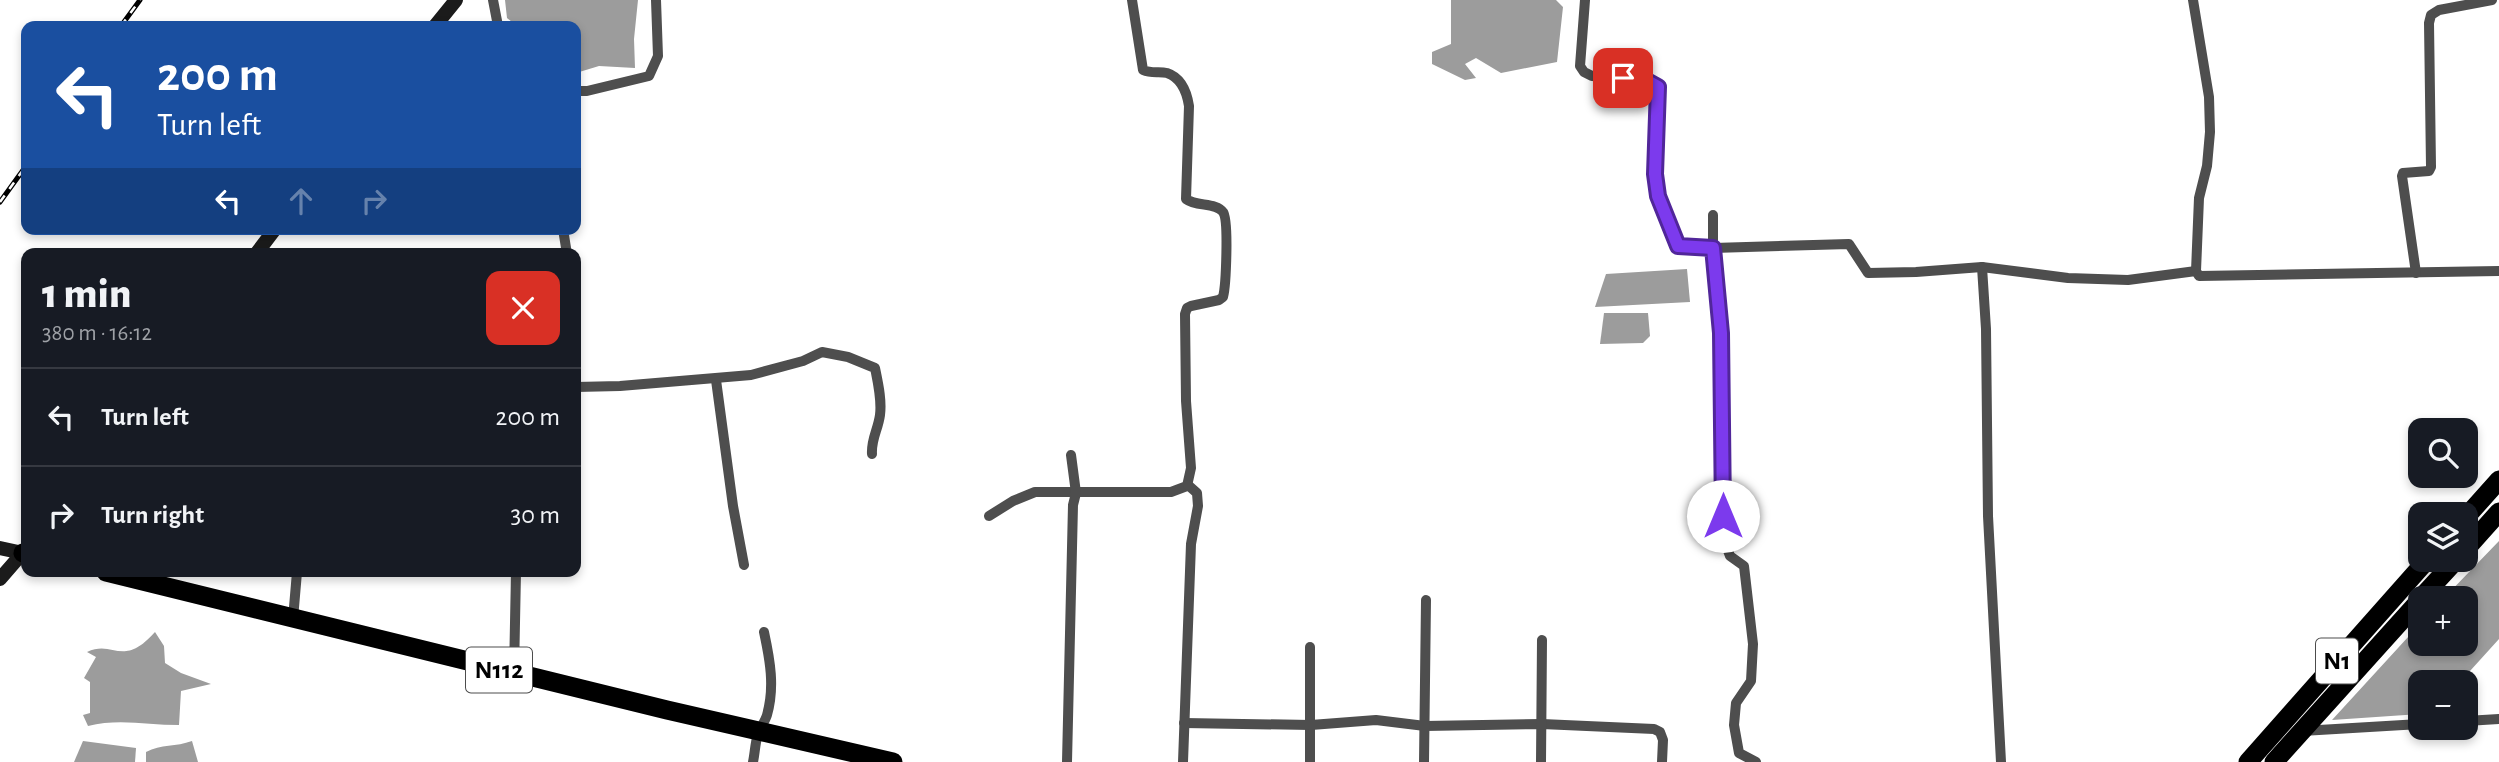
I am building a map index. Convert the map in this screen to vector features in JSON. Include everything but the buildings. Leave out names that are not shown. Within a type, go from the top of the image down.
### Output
[{"type":"highway","points":[[2478,504],[2499,480]]},
{"type":"highway","points":[[2478,536],[2499,512]]},
{"type":"highway","name":"N1","points":[[2248,762],[2416,572]]},
{"type":"highway","name":"N1","points":[[2433,586],[2445,572]]},
{"type":"highway","name":"N112","points":[[126,577],[758,732],[892,762]]},
{"type":"highway","name":"N1","points":[[2274,762],[2408,613]]},
{"type":"main road","points":[[439,21],[456,0]]},
{"type":"main road","points":[[0,548],[21,551]]},
{"type":"main road","points":[[0,579],[21,556]]},
{"type":"street","points":[[493,0],[497,21]]},
{"type":"street","points":[[581,91],[649,76],[658,56],[656,0]]},
{"type":"street","points":[[989,516],[1013,501],[1035,492],[1171,492],[1188,485],[1191,468],[1186,401],[1185,314],[1191,306],[1223,297],[1225,221],[1220,209],[1191,203],[1186,199],[1189,106],[1187,94],[1178,79],[1165,72],[1153,74],[1143,70],[1132,0]]},
{"type":"street","points":[[1585,0],[1580,66],[1584,72],[1592,76],[1649,82],[1658,87],[1655,174],[1658,196],[1678,246],[1713,248],[1849,244],[1868,273],[1982,267],[2068,278],[2128,280],[2196,271]]},
{"type":"street","points":[[2193,0],[2209,97],[2210,132],[2207,166],[2199,198],[2196,271],[2199,276],[2499,271]]},
{"type":"street","points":[[2416,272],[2402,176],[2403,173],[2429,171],[2431,167],[2431,15],[2439,10],[2492,0]]},
{"type":"street","points":[[1713,215],[1713,248],[1721,333],[1723,537],[1730,556],[1744,566],[1753,644],[1751,681],[1736,703],[1734,725],[1739,753],[1756,762]]},
{"type":"street","points":[[1982,267],[1986,328],[1989,516],[2001,762]]},
{"type":"street","points":[[581,387],[693,379],[716,380],[765,372],[803,361],[822,352],[848,357],[875,368],[880,411],[877,431],[871,439],[872,454]]},
{"type":"street","points":[[716,380],[744,565]]},
{"type":"street","points":[[1067,762],[1073,505],[1076,493],[1071,454]]},
{"type":"street","points":[[1183,762],[1191,544],[1198,506],[1197,493],[1188,485]]},
{"type":"street","points":[[293,619],[297,577]]},
{"type":"street","points":[[514,673],[516,577]]},
{"type":"street","points":[[1424,762],[1426,600]]},
{"type":"street","points":[[753,762],[758,732],[765,723],[768,712],[772,686],[764,632]]},
{"type":"street","points":[[1541,762],[1542,640]]},
{"type":"street","points":[[1310,647],[1310,762]]},
{"type":"street","points":[[2478,720],[2499,719]]},
{"type":"street","points":[[1184,723],[1311,725],[1376,720],[1425,726],[1542,724],[1654,729],[1660,732],[1663,740],[1662,762]]},
{"type":"street","points":[[2302,731],[2408,725]]},
{"type":"shaded area","points":[[505,0],[638,0],[634,39],[635,68],[599,66],[581,71],[581,21],[511,21],[507,18]]},
{"type":"shaded area","points":[[1451,0],[1556,0],[1563,7],[1557,62],[1501,73],[1476,58],[1465,64],[1476,78],[1465,80],[1432,64],[1432,52],[1451,44]]},
{"type":"shaded area","points":[[1687,269],[1690,302],[1595,307],[1606,274]]},
{"type":"shaded area","points":[[1604,313],[1648,313],[1650,336],[1643,343],[1600,344]]},
{"type":"shaded area","points":[[2499,541],[2499,639],[2471,670],[2408,670],[2408,715],[2332,720],[2408,637],[2408,656],[2478,656],[2478,586],[2456,586],[2469,572],[2478,572],[2478,563]]},
{"type":"shaded area","points":[[155,632],[164,646],[165,663],[181,673],[211,684],[181,691],[179,725],[122,722],[88,726],[83,715],[90,713],[90,682],[84,678],[96,657],[87,652],[96,649],[134,649]]},
{"type":"shaded area","points":[[83,741],[136,748],[135,762],[74,762]]},
{"type":"shaded area","points":[[192,741],[198,762],[146,762],[146,752]]},
{"type":"railway","points":[[125,21],[140,0]]},
{"type":"railway","points":[[0,202],[21,173]]},
{"type":"route","points":[[1623,78],[1649,82],[1658,87],[1655,174],[1658,196],[1678,246],[1713,248],[1721,333],[1723,516]]}]
